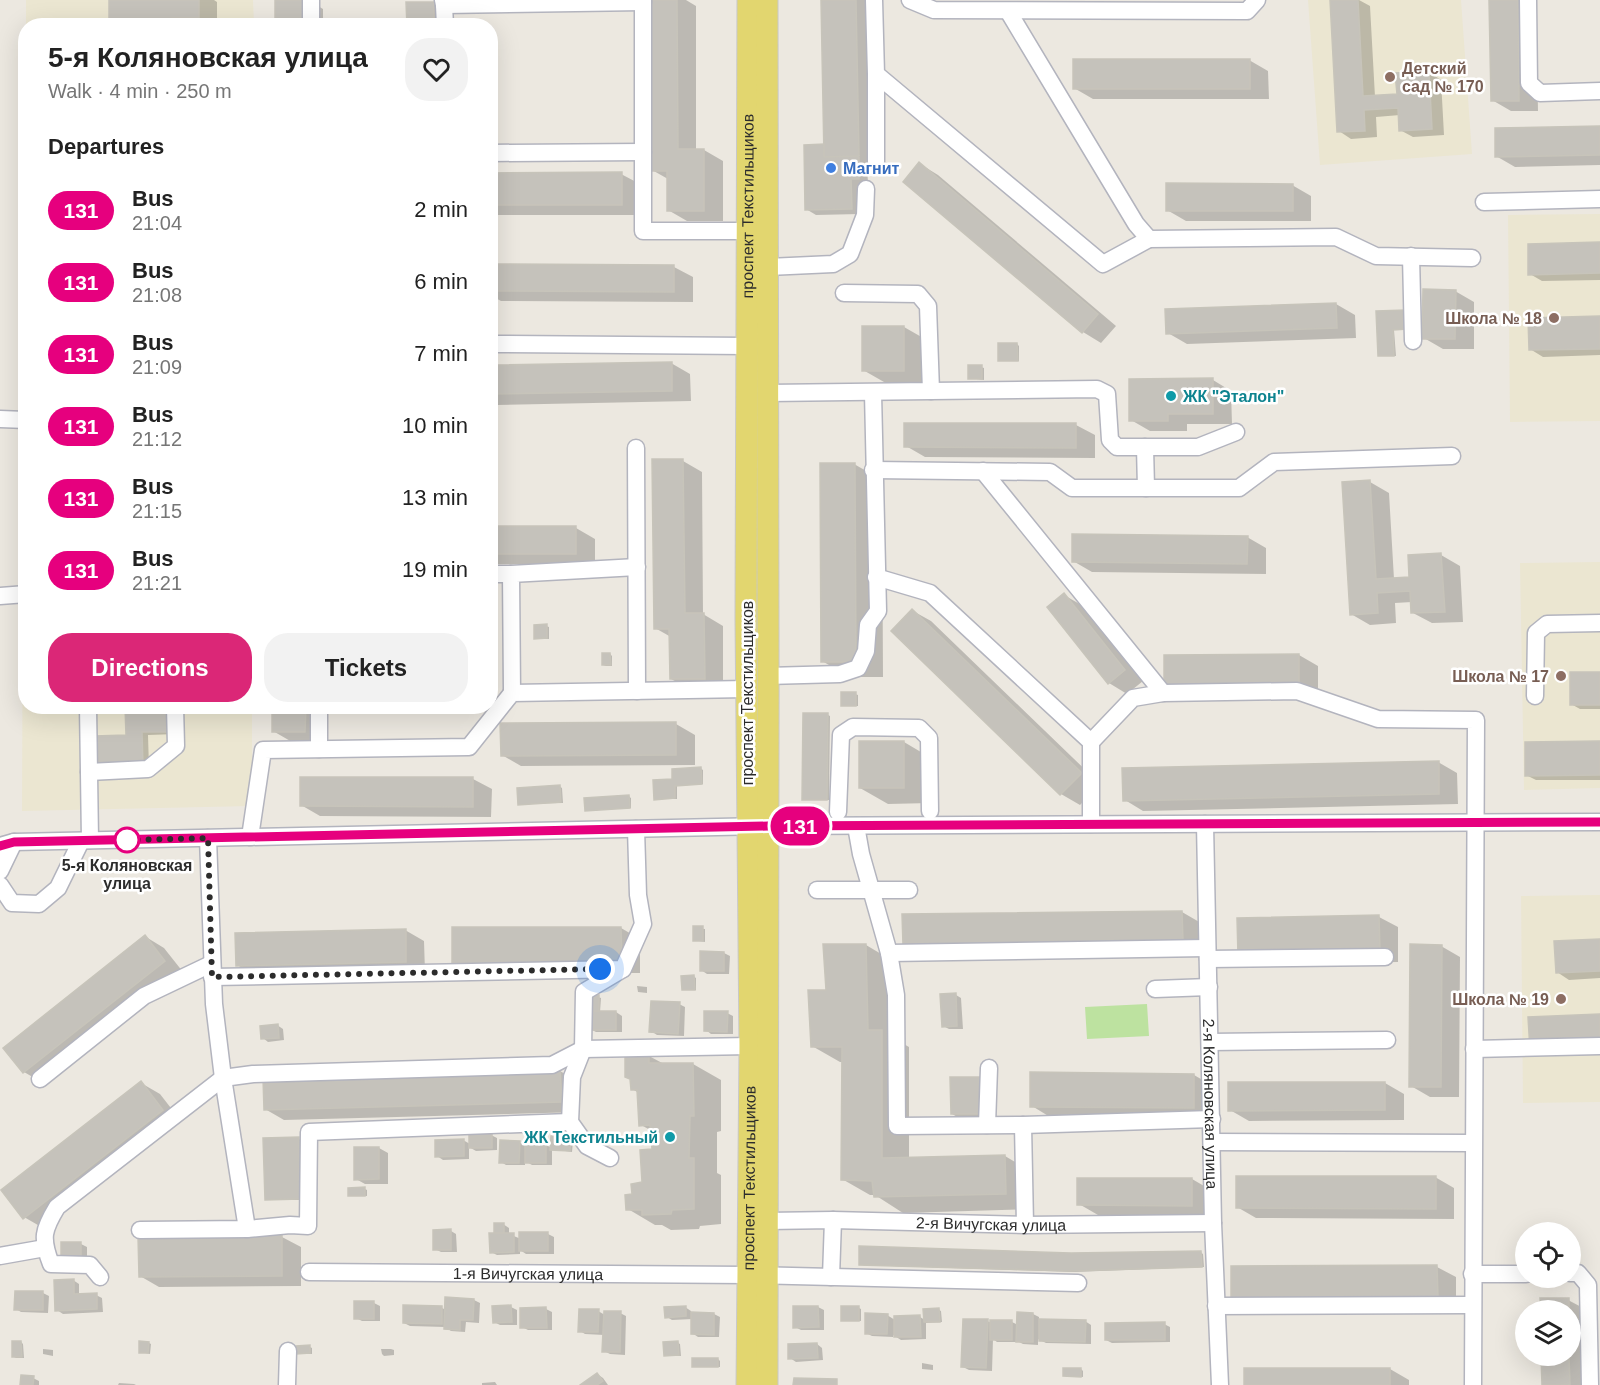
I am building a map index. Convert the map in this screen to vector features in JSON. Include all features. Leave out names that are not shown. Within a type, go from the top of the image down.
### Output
[{"type":"main road","name":"проспект Текстильщиков","points":[[747,1385],[757,1275],[767,1221],[769,1046],[758,826],[747,689],[748,0]]},
{"type":"main road","name":"проспект Текстильщиков","points":[[766,1385],[757,1275],[750,1046],[758,826],[767,676],[767,0]]},
{"type":"street","points":[[311,0],[311,18]]},
{"type":"street","points":[[874,0],[876,162]]},
{"type":"street","points":[[910,0],[934,10],[1008,11],[1247,11],[1257,0]]},
{"type":"street","points":[[1528,0],[1529,83],[1540,93],[1600,91]]},
{"type":"street","points":[[445,18],[444,2],[643,1],[643,231],[747,231]]},
{"type":"street","points":[[1008,11],[1136,224],[1149,238]]},
{"type":"street","points":[[876,74],[1103,264],[1149,238],[1336,237],[1376,256],[1472,258]]},
{"type":"street","points":[[498,153],[643,152]]},
{"type":"street","points":[[768,267],[833,264],[850,254],[865,215],[866,189]]},
{"type":"street","points":[[1484,202],[1600,199]]},
{"type":"street","points":[[1411,256],[1413,341]]},
{"type":"street","points":[[844,293],[918,294],[928,306],[931,391]]},
{"type":"street","points":[[498,344],[747,346]]},
{"type":"street","points":[[768,393],[1097,389],[1107,394],[1110,440],[1117,447],[1197,447],[1236,432]]},
{"type":"street","points":[[767,676],[840,674],[858,668],[866,651],[868,625],[878,611],[873,393]]},
{"type":"street","points":[[0,420],[18,420]]},
{"type":"street","points":[[1145,447],[1146,488]]},
{"type":"street","points":[[636,448],[637,691]]},
{"type":"street","points":[[873,470],[1050,472],[1072,488],[1239,488],[1274,462],[1452,456]]},
{"type":"street","points":[[983,471],[1163,693]]},
{"type":"street","points":[[498,574],[637,567]]},
{"type":"street","points":[[498,711],[512,693],[511,574]]},
{"type":"street","points":[[876,577],[930,593],[1091,742]]},
{"type":"street","points":[[0,596],[18,595]]},
{"type":"street","points":[[1535,696],[1536,633],[1547,624],[1600,623]]},
{"type":"street","points":[[512,693],[747,689]]},
{"type":"street","points":[[1091,824],[1091,742],[1133,698],[1163,693],[1297,691],[1378,719],[1476,720],[1473,1385]]},
{"type":"street","points":[[0,885],[12,903],[39,904],[58,888],[86,841],[89,772],[88,714]]},
{"type":"street","points":[[89,772],[148,769],[176,746],[175,714]]},
{"type":"street","points":[[319,714],[319,749]]},
{"type":"street","points":[[250,837],[263,750],[469,747],[495,714]]},
{"type":"street","points":[[838,812],[842,735],[853,727],[919,728],[929,738],[930,811]]},
{"type":"street","points":[[7,844],[758,826],[1600,822]]},
{"type":"street","name":"2-я Коляновская улица","points":[[1206,824],[1213,1223],[1220,1385]]},
{"type":"street","points":[[856,826],[861,854],[889,953],[896,995],[897,1126],[1212,1119]]},
{"type":"street","points":[[610,1158],[587,1146],[570,1122],[572,1077],[583,1049],[584,992],[623,969],[643,924],[638,896],[636,829]]},
{"type":"street","points":[[0,830],[7,844],[0,871]]},
{"type":"street","points":[[208,838],[212,970],[223,1078],[247,1229]]},
{"type":"street","points":[[817,891],[909,890]]},
{"type":"street","points":[[889,953],[1207,953],[1385,957]]},
{"type":"street","points":[[40,1079],[144,996],[212,970],[623,969]]},
{"type":"street","points":[[1155,989],[1209,987]]},
{"type":"street","points":[[1210,1042],[1387,1040]]},
{"type":"street","points":[[100,1277],[90,1265],[51,1264],[45,1248],[46,1225],[57,1207],[223,1078],[253,1074],[552,1065],[583,1049],[750,1046]]},
{"type":"street","points":[[1474,1049],[1600,1046]]},
{"type":"street","points":[[987,1125],[988,1068]]},
{"type":"street","points":[[140,1230],[308,1226],[309,1132],[570,1122]]},
{"type":"street","points":[[1023,1125],[1025,1225]]},
{"type":"street","points":[[1212,1142],[1473,1143]]},
{"type":"street","points":[[831,1277],[833,1220]]},
{"type":"street","name":"2-я Вичугская улица","points":[[767,1221],[833,1220],[1025,1225],[1213,1223]]},
{"type":"street","points":[[0,1256],[45,1248]]},
{"type":"street","name":"1-я Вичугская улица","points":[[309,1272],[757,1275],[1078,1283]]},
{"type":"street","points":[[1472,1274],[1515,1274]]},
{"type":"street","points":[[1581,1277],[1588,1285],[1590,1385]]},
{"type":"street","points":[[1216,1306],[1472,1305]]},
{"type":"street","points":[[287,1385],[288,1351]]},
{"type":"shaded area","points":[[26,0],[253,0],[254,18],[26,18]]},
{"type":"shaded area","name":"Детский сад № 170","points":[[1308,0],[1461,0],[1472,154],[1320,165]]},
{"type":"shaded area","name":"Школа № 18","points":[[1600,214],[1600,421],[1510,422],[1508,215]]},
{"type":"shaded area","name":"Школа № 17","points":[[1600,562],[1600,788],[1524,790],[1520,563]]},
{"type":"shaded area","points":[[22,714],[252,714],[252,806],[22,811]]},
{"type":"shaded area","name":"Школа № 19","points":[[1600,895],[1600,1102],[1523,1103],[1521,896]]},
{"type":"green space","points":[[1147,1004],[1149,1036],[1087,1039],[1085,1007]]},
{"type":"building","points":[[109,0],[199,0],[199,18],[109,18]]},
{"type":"building","points":[[275,0],[305,0],[305,18],[275,18]]},
{"type":"building","points":[[650,0],[677,0],[678,149],[704,149],[704,211],[667,211],[667,171],[651,171]]},
{"type":"building","points":[[821,0],[856,0],[859,156],[824,157]]},
{"type":"building","points":[[1330,0],[1358,0],[1363,96],[1397,94],[1395,73],[1429,71],[1432,129],[1399,131],[1398,108],[1364,110],[1365,131],[1337,132]]},
{"type":"building","points":[[1489,0],[1518,0],[1519,101],[1491,101]]},
{"type":"building","points":[[406,2],[434,2],[434,18],[407,18]]},
{"type":"building","points":[[1073,59],[1250,59],[1250,89],[1073,89]]},
{"type":"building","points":[[1600,126],[1600,155],[1495,157],[1495,128]]},
{"type":"building","name":"Магнит","points":[[824,144],[824,157],[859,156],[859,179],[851,179],[852,209],[805,210],[804,145]]},
{"type":"building","points":[[919,162],[1098,314],[1082,333],[903,182]]},
{"type":"building","points":[[622,172],[622,205],[498,205],[498,173]]},
{"type":"building","points":[[1166,183],[1293,184],[1293,211],[1166,211]]},
{"type":"building","points":[[1600,242],[1600,273],[1528,275],[1528,244]]},
{"type":"building","points":[[498,264],[674,265],[674,292],[498,291]]},
{"type":"building","points":[[1423,289],[1456,290],[1455,339],[1422,339]]},
{"type":"building","points":[[1336,303],[1337,328],[1166,334],[1165,309]]},
{"type":"building","points":[[1406,310],[1407,329],[1393,330],[1394,356],[1378,356],[1376,311]]},
{"type":"building","points":[[1600,316],[1600,349],[1529,350],[1528,318]]},
{"type":"building","points":[[862,326],[904,326],[904,371],[862,371]]},
{"type":"building","points":[[998,343],[1017,343],[1018,361],[998,361]]},
{"type":"building","points":[[672,362],[672,391],[498,394],[498,365]]},
{"type":"building","points":[[968,365],[982,365],[982,379],[968,379]]},
{"type":"building","name":"ЖК \"Эталон\"","points":[[1213,378],[1213,414],[1168,414],[1168,421],[1129,421],[1129,379]]},
{"type":"building","points":[[904,423],[1076,423],[1076,448],[904,447]]},
{"type":"building","points":[[652,459],[683,459],[685,613],[704,613],[705,679],[670,679],[669,629],[654,629]]},
{"type":"building","points":[[820,463],[855,463],[856,662],[821,662]]},
{"type":"building","points":[[1370,480],[1376,579],[1409,577],[1408,555],[1441,553],[1445,612],[1411,613],[1410,591],[1377,593],[1378,613],[1350,615],[1342,482]]},
{"type":"building","points":[[498,526],[576,526],[576,554],[498,554]]},
{"type":"building","points":[[1072,534],[1248,536],[1247,564],[1072,562]]},
{"type":"building","points":[[1064,593],[1125,670],[1108,684],[1047,607]]},
{"type":"building","points":[[912,609],[1082,773],[1060,795],[891,631]]},
{"type":"building","points":[[547,624],[547,638],[534,639],[534,625]]},
{"type":"building","points":[[602,653],[610,653],[611,665],[602,665]]},
{"type":"building","points":[[1299,654],[1299,683],[1164,685],[1164,655]]},
{"type":"building","points":[[1570,672],[1600,672],[1600,705],[1570,705]]},
{"type":"building","points":[[841,692],[856,692],[856,706],[841,706]]},
{"type":"building","points":[[803,713],[828,713],[827,800],[802,800]]},
{"type":"building","points":[[125,714],[170,714],[171,732],[142,732],[143,766],[96,767],[95,736],[126,735]]},
{"type":"building","points":[[272,714],[306,714],[305,732],[272,732]]},
{"type":"building","points":[[676,722],[676,755],[501,756],[500,723]]},
{"type":"building","points":[[859,741],[904,741],[904,788],[859,788]]},
{"type":"building","points":[[1600,741],[1600,775],[1525,776],[1525,742]]},
{"type":"building","points":[[1439,761],[1439,794],[1123,801],[1122,768]]},
{"type":"building","points":[[701,767],[702,784],[675,786],[675,798],[654,800],[653,780],[672,779],[672,769]]},
{"type":"building","points":[[300,777],[473,777],[473,807],[300,806]]},
{"type":"building","points":[[560,785],[561,802],[518,805],[517,788]]},
{"type":"building","points":[[629,795],[630,808],[585,811],[584,798]]},
{"type":"building","points":[[1182,911],[1183,941],[903,945],[902,914]]},
{"type":"building","points":[[1379,915],[1380,952],[1238,955],[1237,918]]},
{"type":"building","points":[[693,926],[703,926],[703,941],[693,941]]},
{"type":"building","points":[[452,927],[621,927],[622,963],[452,963]]},
{"type":"building","points":[[406,929],[406,962],[236,966],[235,933]]},
{"type":"building","points":[[145,935],[165,961],[23,1073],[3,1048]]},
{"type":"building","points":[[1600,939],[1600,971],[1556,973],[1554,941]]},
{"type":"building","points":[[823,944],[866,944],[868,1030],[882,1030],[882,1158],[1005,1155],[1006,1194],[874,1197],[872,1181],[841,1180],[842,1047],[811,1047],[808,990],[826,990]]},
{"type":"building","points":[[1410,944],[1442,945],[1441,1087],[1409,1087]]},
{"type":"building","points":[[700,951],[724,952],[724,971],[700,971]]},
{"type":"building","points":[[694,975],[695,990],[682,990],[681,976]]},
{"type":"building","points":[[956,993],[957,1026],[942,1027],[940,994]]},
{"type":"building","points":[[589,995],[599,995],[599,1011],[589,1011]]},
{"type":"building","points":[[651,1001],[680,1002],[678,1034],[649,1032]]},
{"type":"building","points":[[589,1011],[616,1011],[616,1030],[589,1030]]},
{"type":"building","points":[[704,1011],[728,1011],[727,1032],[704,1031]]},
{"type":"building","points":[[1600,1014],[1600,1047],[1530,1050],[1528,1017]]},
{"type":"building","points":[[278,1024],[279,1038],[261,1039],[260,1026]]},
{"type":"building","name":"ЖК Текстильный","points":[[625,1054],[649,1054],[649,1063],[693,1063],[694,1116],[690,1116],[689,1158],[694,1158],[694,1209],[672,1210],[671,1214],[642,1215],[642,1210],[626,1210],[625,1195],[632,1194],[631,1184],[642,1182],[640,1150],[652,1149],[650,1125],[639,1126],[637,1090],[631,1090],[630,1079],[625,1077]]},
{"type":"building","points":[[560,1070],[562,1102],[264,1110],[263,1078]]},
{"type":"building","points":[[1030,1072],[1194,1074],[1194,1108],[1030,1107]]},
{"type":"building","points":[[950,1077],[981,1077],[981,1114],[951,1114]]},
{"type":"building","points":[[141,1081],[163,1110],[23,1219],[1,1190]]},
{"type":"building","points":[[1228,1082],[1385,1082],[1385,1110],[1228,1111]]},
{"type":"building","points":[[492,1133],[492,1148],[469,1148],[469,1134]]},
{"type":"building","points":[[551,1136],[571,1138],[570,1151],[550,1150]]},
{"type":"building","points":[[299,1137],[300,1199],[265,1200],[263,1138]]},
{"type":"building","points":[[464,1139],[464,1156],[435,1157],[435,1140]]},
{"type":"building","points":[[500,1140],[520,1141],[519,1163],[499,1163]]},
{"type":"building","points":[[525,1143],[546,1144],[546,1163],[525,1163]]},
{"type":"building","points":[[354,1147],[379,1147],[379,1179],[354,1180]]},
{"type":"building","points":[[1236,1176],[1436,1176],[1436,1209],[1236,1208]]},
{"type":"building","points":[[1077,1178],[1192,1178],[1192,1206],[1077,1205]]},
{"type":"building","points":[[365,1187],[365,1196],[348,1196],[348,1188]]},
{"type":"building","points":[[494,1223],[504,1223],[504,1233],[494,1233]]},
{"type":"building","points":[[451,1229],[451,1250],[433,1250],[433,1230]]},
{"type":"building","points":[[519,1232],[548,1232],[548,1251],[519,1251]]},
{"type":"building","points":[[489,1233],[514,1233],[514,1252],[490,1253]]},
{"type":"building","points":[[282,1235],[282,1276],[139,1277],[138,1236]]},
{"type":"building","points":[[61,1242],[81,1242],[81,1259],[61,1259]]},
{"type":"building","points":[[859,1246],[1071,1253],[1201,1251],[1202,1267],[1071,1271],[859,1265]]},
{"type":"building","points":[[1437,1265],[1438,1297],[1231,1298],[1231,1266]]},
{"type":"building","points":[[74,1279],[74,1294],[97,1293],[97,1309],[55,1311],[54,1280]]},
{"type":"building","points":[[15,1291],[43,1291],[43,1310],[14,1310]]},
{"type":"building","points":[[445,1297],[474,1299],[473,1320],[460,1320],[460,1330],[444,1329]]},
{"type":"building","points":[[1540,1298],[1569,1298],[1569,1300],[1540,1300]]},
{"type":"building","points":[[354,1301],[374,1301],[374,1319],[354,1319]]},
{"type":"building","points":[[403,1305],[442,1306],[442,1324],[403,1323]]},
{"type":"building","points":[[511,1305],[512,1322],[493,1323],[492,1306]]},
{"type":"building","points":[[686,1306],[686,1316],[665,1318],[664,1307]]},
{"type":"building","points":[[793,1306],[818,1306],[819,1327],[793,1328]]},
{"type":"building","points":[[841,1306],[859,1306],[859,1321],[841,1321]]},
{"type":"building","points":[[546,1307],[547,1328],[520,1328],[520,1308]]},
{"type":"building","points":[[939,1308],[940,1322],[924,1322],[923,1309]]},
{"type":"building","points":[[579,1309],[599,1309],[598,1332],[578,1332]]},
{"type":"building","points":[[604,1311],[621,1311],[620,1352],[602,1352]]},
{"type":"building","points":[[691,1312],[714,1313],[714,1335],[691,1334]]},
{"type":"building","points":[[1017,1312],[1033,1313],[1033,1342],[1016,1342]]},
{"type":"building","points":[[865,1313],[888,1314],[887,1334],[865,1334]]},
{"type":"building","points":[[920,1315],[921,1337],[894,1337],[894,1316]]},
{"type":"building","points":[[963,1319],[988,1319],[986,1368],[961,1367]]},
{"type":"building","points":[[1039,1319],[1086,1320],[1085,1342],[1039,1341]]},
{"type":"building","points":[[990,1320],[1012,1320],[1012,1340],[990,1340]]},
{"type":"building","points":[[1165,1322],[1165,1340],[1105,1340],[1105,1323]]},
{"type":"building","points":[[12,1341],[21,1341],[22,1357],[12,1357]]},
{"type":"building","points":[[139,1341],[149,1342],[148,1353],[139,1353]]},
{"type":"building","points":[[678,1341],[679,1355],[664,1356],[663,1342]]},
{"type":"building","points":[[817,1343],[818,1358],[788,1359],[788,1344]]},
{"type":"building","points":[[310,1345],[310,1353],[296,1354],[296,1346]]},
{"type":"building","points":[[692,1358],[718,1358],[718,1367],[692,1367]]},
{"type":"building","points":[[1541,1366],[1569,1366],[1570,1385],[1542,1385]]},
{"type":"building","points":[[1063,1368],[1081,1368],[1081,1377],[1063,1376]]},
{"type":"building","points":[[1244,1368],[1390,1368],[1390,1385],[1244,1385]]},
{"type":"building","points":[[597,1373],[603,1381],[597,1385],[580,1385]]},
{"type":"building","points":[[21,1375],[34,1376],[33,1385],[20,1385]]},
{"type":"building","points":[[794,1378],[837,1379],[837,1385],[793,1385]]},
{"type":"bus line","name":"131","points":[[0,846],[14,842],[713,827],[1600,822]]},
{"type":"place","name":"Детский сад № 170","points":[[1390,77]]},
{"type":"place","name":"Магнит","points":[[831,168]]},
{"type":"place","name":"Школа № 18","points":[[1554,318]]},
{"type":"place","name":"ЖК \"Эталон\"","points":[[1171,396]]},
{"type":"place","name":"Школа № 17","points":[[1561,676]]},
{"type":"place","name":"5-я Коляновская улица","points":[[127,840]]},
{"type":"place","name":"Школа № 19","points":[[1561,999]]},
{"type":"place","name":"ЖК Текстильный","points":[[670,1137]]},
{"type":"route","points":[[127,840],[208,838],[212,977],[600,969]]}]
